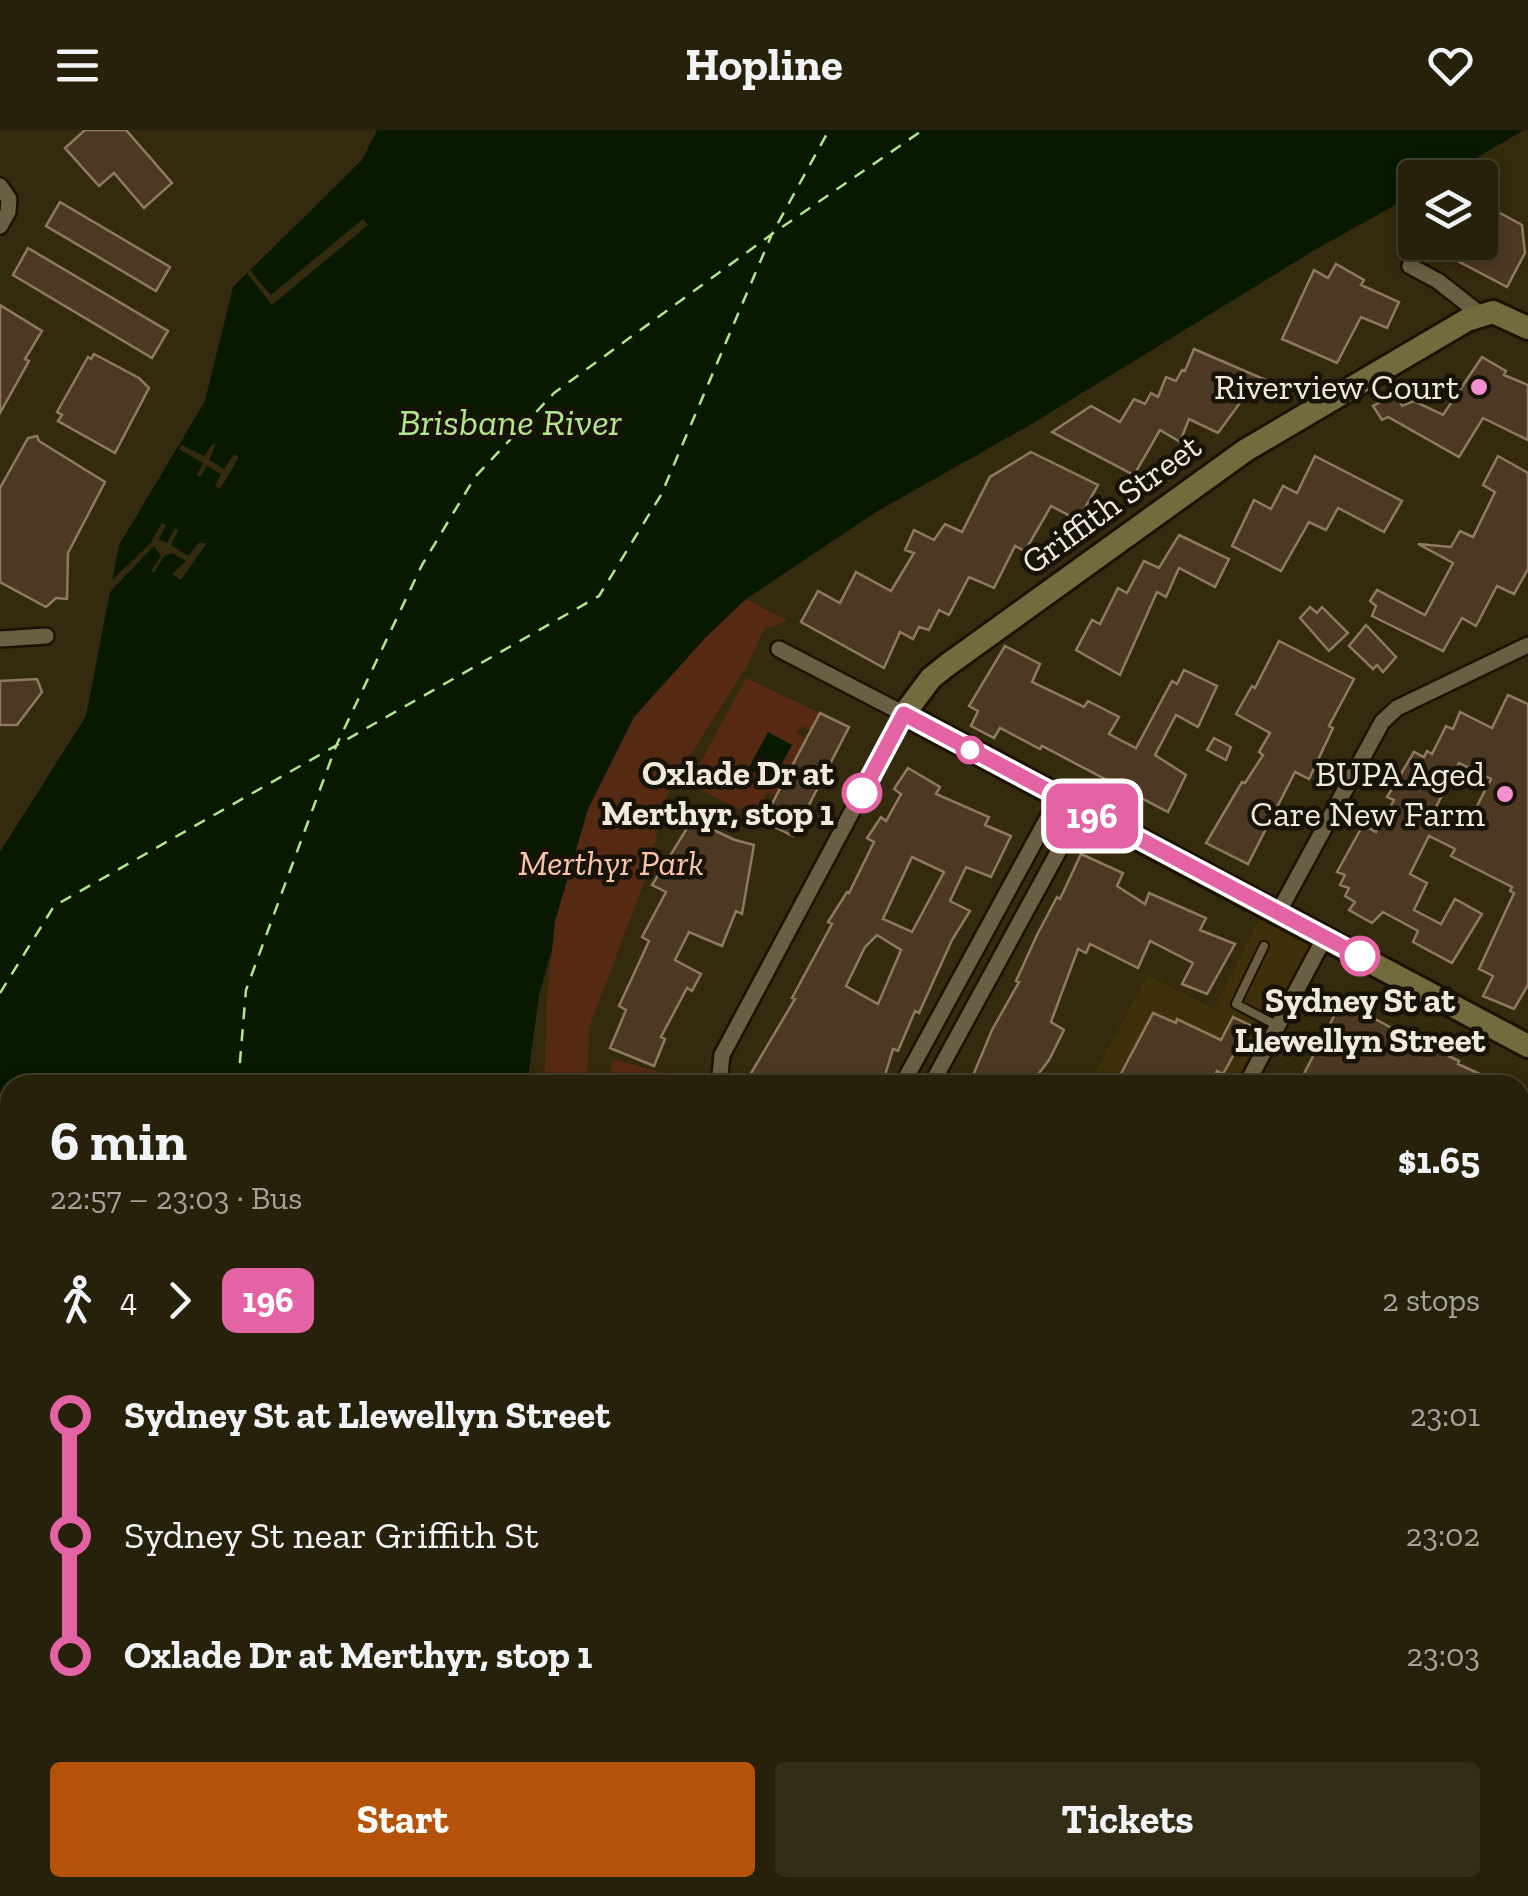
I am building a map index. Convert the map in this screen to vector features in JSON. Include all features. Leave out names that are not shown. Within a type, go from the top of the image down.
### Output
[{"type":"street","points":[[0,186],[9,199],[8,212],[0,226]]},
{"type":"street","points":[[1410,266],[1438,281],[1480,314],[1499,314],[1528,328]]},
{"type":"street","name":"Griffith Street","points":[[904,714],[931,678],[946,666],[1246,450],[1480,314]]},
{"type":"street","points":[[0,639],[46,636]]},
{"type":"street","points":[[1278,913],[1382,722],[1397,708],[1528,644]]},
{"type":"street","points":[[778,649],[1528,1046]]},
{"type":"street","points":[[718,1075],[722,1055],[904,714]]},
{"type":"street","points":[[907,1075],[1058,798]]},
{"type":"street","points":[[936,1075],[1080,810]]},
{"type":"street","points":[[1251,1075],[1326,937]]},
{"type":"lane","points":[[1264,946],[1236,1004],[1278,1026]]},
{"type":"shaded area","points":[[1260,918],[1312,946],[1243,1075],[1093,1075],[1148,975],[1214,1009]]},
{"type":"green space","name":"Merthyr Park","points":[[746,599],[788,621],[765,628],[747,666],[669,788],[647,875],[589,1028],[587,1075],[545,1075],[546,1006],[555,921],[588,809],[634,717]]},
{"type":"green space","points":[[746,678],[820,713],[813,732],[802,726],[797,733],[806,740],[776,796],[767,792],[764,799],[772,804],[763,821],[689,784]]},
{"type":"green space","points":[[613,1059],[668,1074],[668,1075],[610,1075]]},
{"type":"water","name":"Brisbane River","points":[[377,130],[1524,130],[1473,160],[1398,160],[1398,203],[1318,248],[1030,425],[876,512],[746,599],[634,717],[588,809],[555,921],[552,950],[539,995],[528,1075],[0,1075],[0,852],[86,716],[119,545],[205,401],[233,287],[362,160]]},
{"type":"water","points":[[768,732],[792,745],[773,781],[748,769]]},
{"type":"pier","points":[[363,219],[368,225],[272,305],[247,273],[250,270],[271,295]]},
{"type":"pier","points":[[216,444],[209,460],[224,469],[234,454],[239,457],[220,489],[215,486],[221,474],[207,466],[200,477],[197,475],[203,463],[179,449],[181,445],[204,456]]},
{"type":"pier","points":[[162,523],[166,525],[159,539],[167,543],[175,528],[178,530],[171,545],[188,556],[200,542],[206,544],[181,580],[172,574],[186,561],[172,553],[164,556],[154,573],[151,571],[161,556],[154,546],[109,593],[112,580],[150,544]]},
{"type":"building","points":[[85,130],[126,130],[172,183],[144,208],[114,173],[99,186],[65,148]]},
{"type":"building","points":[[60,202],[170,267],[156,291],[46,226]]},
{"type":"building","points":[[1498,212],[1522,225],[1525,253],[1507,287],[1456,260],[1498,260]]},
{"type":"building","points":[[28,248],[168,331],[152,358],[13,275]]},
{"type":"building","points":[[1336,264],[1364,280],[1361,285],[1399,302],[1387,328],[1361,317],[1337,363],[1282,339],[1314,270],[1328,278]]},
{"type":"building","points":[[0,305],[42,331],[0,413]]},
{"type":"building","points":[[1194,349],[1266,380],[1253,400],[1245,396],[1218,433],[1189,419],[1180,442],[1160,430],[1134,475],[1052,432],[1091,406],[1120,422],[1134,399],[1145,404],[1151,393],[1158,397],[1166,377],[1176,381]]},
{"type":"building","points":[[94,354],[139,378],[149,388],[115,453],[58,421],[62,415],[57,412],[88,357],[91,359]]},
{"type":"building","points":[[1482,357],[1506,371],[1504,375],[1528,385],[1528,440],[1483,418],[1459,457],[1388,417],[1382,420],[1373,406],[1396,394],[1402,406],[1414,401],[1443,415]]},
{"type":"building","points":[[37,436],[39,441],[105,482],[68,553],[67,599],[56,598],[46,607],[0,582],[0,488],[28,438]]},
{"type":"building","points":[[1031,452],[1098,485],[1078,520],[1051,506],[1025,551],[1015,546],[994,588],[969,577],[949,615],[939,610],[929,630],[919,627],[913,639],[900,632],[884,668],[801,622],[818,591],[840,603],[856,572],[891,591],[914,553],[905,550],[914,530],[934,540],[945,524],[962,532],[990,477]]},
{"type":"building","points":[[1315,456],[1402,501],[1384,532],[1338,508],[1326,530],[1309,522],[1281,571],[1232,546],[1254,500],[1271,509],[1283,486],[1297,493]]},
{"type":"building","points":[[1498,456],[1528,473],[1528,569],[1514,594],[1497,586],[1476,626],[1462,618],[1443,651],[1372,616],[1376,606],[1370,601],[1377,590],[1425,615],[1453,563],[1418,544],[1451,547],[1460,531],[1473,537],[1495,492],[1483,485]]},
{"type":"building","points":[[1179,535],[1229,559],[1215,587],[1179,568],[1166,597],[1157,592],[1120,675],[1076,650],[1092,620],[1100,624],[1118,588],[1127,593],[1144,561],[1159,568]]},
{"type":"building","points":[[1310,607],[1317,613],[1322,607],[1348,633],[1329,651],[1300,618]]},
{"type":"building","points":[[1366,625],[1396,657],[1383,672],[1377,665],[1373,669],[1349,646]]},
{"type":"building","points":[[1279,641],[1354,679],[1329,726],[1333,728],[1309,779],[1295,772],[1248,864],[1206,843],[1263,755],[1259,752],[1270,733],[1236,714],[1252,686],[1255,688]]},
{"type":"building","points":[[1005,646],[1040,664],[1032,682],[1084,707],[1088,701],[1119,717],[1109,734],[1136,748],[1172,681],[1177,684],[1184,670],[1217,686],[1198,727],[1176,715],[1155,755],[1186,775],[1168,812],[1042,746],[1040,749],[1000,728],[994,738],[971,726],[978,711],[969,706]]},
{"type":"building","points":[[37,679],[42,692],[17,725],[0,725],[0,681]]},
{"type":"building","points":[[1508,695],[1528,704],[1528,985],[1514,1009],[1483,996],[1493,976],[1479,969],[1514,893],[1510,891],[1512,887],[1451,856],[1455,849],[1429,836],[1410,874],[1427,883],[1414,910],[1441,924],[1455,899],[1482,914],[1452,963],[1413,942],[1418,931],[1383,912],[1372,923],[1349,910],[1355,902],[1345,896],[1349,888],[1340,885],[1345,875],[1337,872],[1363,825],[1376,832],[1394,800],[1387,797],[1414,752],[1424,757],[1427,751],[1432,754],[1446,726],[1453,729],[1460,712],[1492,728]],"holes":[[[1459,763],[1491,779],[1468,823],[1436,807]]]},
{"type":"building","points":[[820,713],[849,727],[793,836],[763,821]]},
{"type":"building","points":[[1214,738],[1231,747],[1226,760],[1207,750]]},
{"type":"building","points":[[908,768],[940,787],[936,794],[989,817],[985,825],[1011,836],[991,877],[966,867],[950,901],[970,911],[952,940],[919,1013],[915,1011],[898,1051],[893,1049],[885,1075],[750,1075],[795,999],[792,998],[832,924],[828,922],[849,893],[874,842],[867,838],[881,817],[886,821],[901,794],[894,789]],"holes":[[[912,857],[944,872],[912,932],[883,919]],[[877,935],[901,950],[878,1004],[846,986],[865,947]]]},
{"type":"building","points":[[692,820],[754,845],[742,914],[736,911],[722,946],[689,932],[675,960],[701,974],[692,991],[687,988],[661,1037],[665,1039],[654,1066],[610,1048],[626,1010],[619,1006],[649,941],[642,937],[666,892],[652,885]]},
{"type":"building","points":[[1081,854],[1123,873],[1117,886],[1145,904],[1149,893],[1206,918],[1200,930],[1235,944],[1207,994],[1182,984],[1193,963],[1150,941],[1138,968],[1090,944],[1086,953],[1078,949],[1051,1022],[1064,1030],[1038,1075],[973,1075],[992,1030],[1019,982],[1016,981],[1037,935],[1057,897],[1060,899]]},
{"type":"building","points":[[1342,1001],[1482,1075],[1303,1075]]},
{"type":"building","points":[[1153,1013],[1176,1023],[1177,1019],[1221,1040],[1233,1017],[1250,1025],[1223,1074],[1217,1071],[1215,1075],[1120,1075]]},
{"type":"ferry route","points":[[0,993],[54,906],[599,596],[661,495],[772,234],[829,130]]},
{"type":"ferry route","points":[[239,1075],[246,990],[336,746],[422,565],[475,477],[554,393],[923,130]]},
{"type":"bus line","name":"196","points":[[862,793],[904,714],[1360,956]]},
{"type":"place","name":"Riverview Court","points":[[1479,387]]},
{"type":"place","name":"Oxlade Dr at Merthyr, stop 1","points":[[862,793]]},
{"type":"place","name":"BUPA Aged Care New Farm","points":[[1505,794]]},
{"type":"place","name":"Sydney St at Llewellyn Street","points":[[1360,956]]}]
